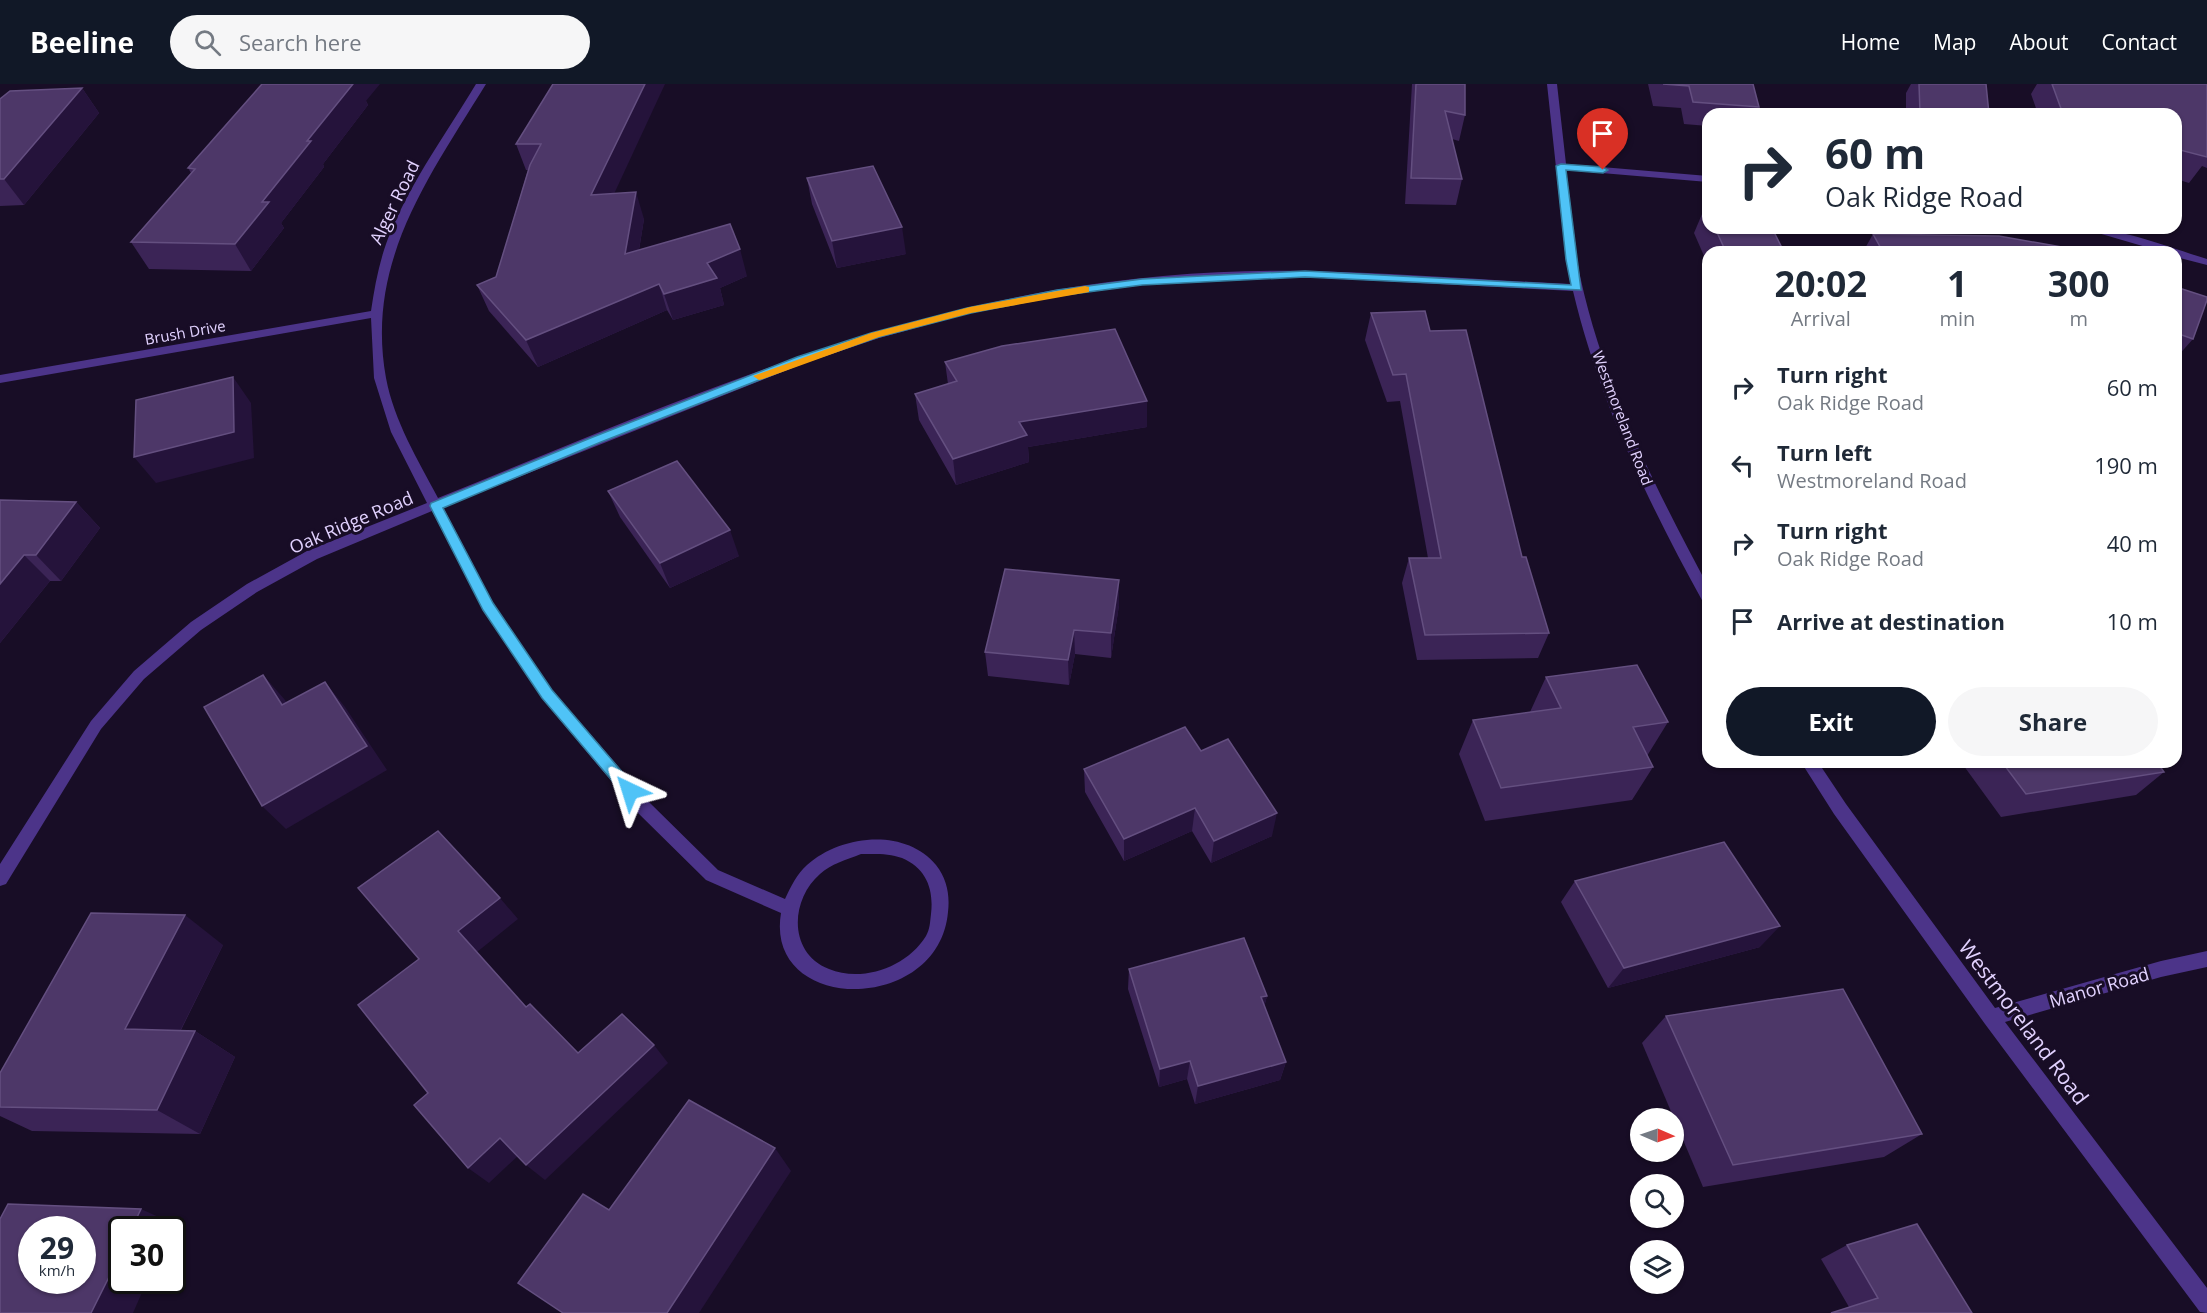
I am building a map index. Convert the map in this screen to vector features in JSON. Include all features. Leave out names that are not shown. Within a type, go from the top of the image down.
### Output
[{"type":"street","name":"Alger Road","points":[[481,84],[426,174],[396,231],[383,270],[376,314],[380,378],[397,432],[488,606],[547,694],[644,808],[712,874],[790,909]]},
{"type":"street","name":"Westmoreland Road","points":[[1552,84],[1571,260],[1577,288],[1606,380],[1652,491],[1702,587]]},
{"type":"street","points":[[1561,166],[1702,178]]},
{"type":"street","points":[[2108,234],[2154,246]]},
{"type":"street","points":[[2182,254],[2207,262]]},
{"type":"street","name":"Oak Ridge Road","points":[[0,879],[96,725],[139,675],[196,626],[262,582],[312,555],[801,360],[875,335],[949,316],[1057,293],[1142,282],[1305,274],[1577,288]]},
{"type":"street","name":"Brush Drive","points":[[0,380],[376,314]]},
{"type":"street","name":"Westmoreland Road","points":[[1813,768],[1840,810],[1991,1018],[2207,1305]]},
{"type":"street","points":[[860,847],[887,847],[912,855],[932,870],[942,894],[937,932],[922,955],[898,973],[870,982],[842,982],[816,972],[797,954],[788,931],[790,909],[804,880],[822,863],[860,847]]},
{"type":"street","name":"Manor Road","points":[[1991,1018],[2161,969],[2207,959]]},
{"type":"building","points":[[262,84],[353,84],[262,202],[269,202],[235,244],[131,242],[195,169],[188,168]]},
{"type":"building","points":[[553,84],[645,84],[591,195],[636,192],[625,254],[730,224],[740,249],[707,263],[717,278],[664,294],[659,284],[526,340],[477,285],[496,277],[530,165],[541,144],[516,144]]},
{"type":"building","points":[[1416,84],[1465,84],[1465,115],[1445,111],[1462,179],[1411,178]]},
{"type":"building","points":[[1663,84],[1753,84],[1759,107],[1693,102],[1689,86]]},
{"type":"building","points":[[1919,84],[1986,84],[1988,108],[1920,108]]},
{"type":"building","points":[[2052,84],[2207,84],[2207,157],[2182,151],[2182,108],[2061,108]]},
{"type":"building","points":[[82,88],[4,179],[0,179],[0,99],[10,91]]},
{"type":"building","points":[[873,166],[902,227],[832,241],[807,178]]},
{"type":"building","points":[[1718,234],[1775,234],[1781,246],[1723,246]]},
{"type":"building","points":[[1873,234],[1999,236],[2056,246],[1880,246]]},
{"type":"building","points":[[2182,289],[2207,297],[2193,339],[2182,335]]},
{"type":"building","points":[[1425,311],[1430,331],[1466,330],[1522,557],[1526,557],[1549,633],[1425,635],[1409,558],[1441,558],[1406,374],[1393,375],[1371,313]]},
{"type":"building","points":[[1115,329],[1147,401],[1019,422],[1027,435],[953,459],[915,394],[957,381],[945,362],[1002,346]]},
{"type":"building","points":[[233,377],[234,432],[134,457],[136,400]]},
{"type":"building","points":[[677,461],[730,530],[660,563],[608,491]]},
{"type":"building","points":[[0,500],[76,502],[36,555],[24,555],[0,584]]},
{"type":"building","points":[[1005,569],[1119,580],[1111,633],[1074,630],[1068,660],[985,652]]},
{"type":"building","points":[[1637,665],[1668,722],[1633,727],[1653,767],[1501,788],[1473,720],[1561,708],[1546,677]]},
{"type":"building","points":[[263,675],[282,705],[325,682],[367,746],[262,806],[204,707]]},
{"type":"building","points":[[1185,727],[1201,751],[1228,739],[1277,813],[1214,841],[1195,808],[1124,839],[1084,769]]},
{"type":"building","points":[[2006,768],[2161,768],[2164,772],[2026,794]]},
{"type":"building","points":[[438,831],[500,898],[458,931],[526,1007],[530,1004],[578,1053],[622,1014],[654,1045],[526,1165],[500,1138],[468,1168],[414,1105],[428,1093],[358,1005],[419,959],[358,888]]},
{"type":"building","points":[[1724,842],[1780,926],[1624,968],[1575,881]]},
{"type":"building","points":[[91,913],[185,915],[125,1029],[195,1031],[157,1110],[0,1107],[0,1073]]},
{"type":"building","points":[[1244,938],[1267,996],[1261,997],[1286,1062],[1198,1086],[1190,1061],[1160,1069],[1129,969]]},
{"type":"building","points":[[1843,989],[1922,1134],[1733,1165],[1666,1016]]},
{"type":"building","points":[[689,1100],[775,1148],[667,1313],[563,1313],[518,1283],[583,1194],[609,1210]]},
{"type":"building","points":[[8,1204],[141,1209],[138,1216],[108,1216],[108,1279],[91,1313],[0,1313],[0,1219]]},
{"type":"building","points":[[1917,1224],[1972,1313],[1831,1313],[1878,1298],[1847,1245]]},
{"type":"slow traffic","points":[[759,376],[875,335],[970,310],[1057,293],[1085,290]]},
{"type":"route","points":[[630,791],[547,694],[488,606],[436,506],[801,360],[875,335],[970,310],[1057,293],[1142,282],[1221,276],[1305,274],[1577,288],[1571,260],[1561,166],[1603,170]]}]
